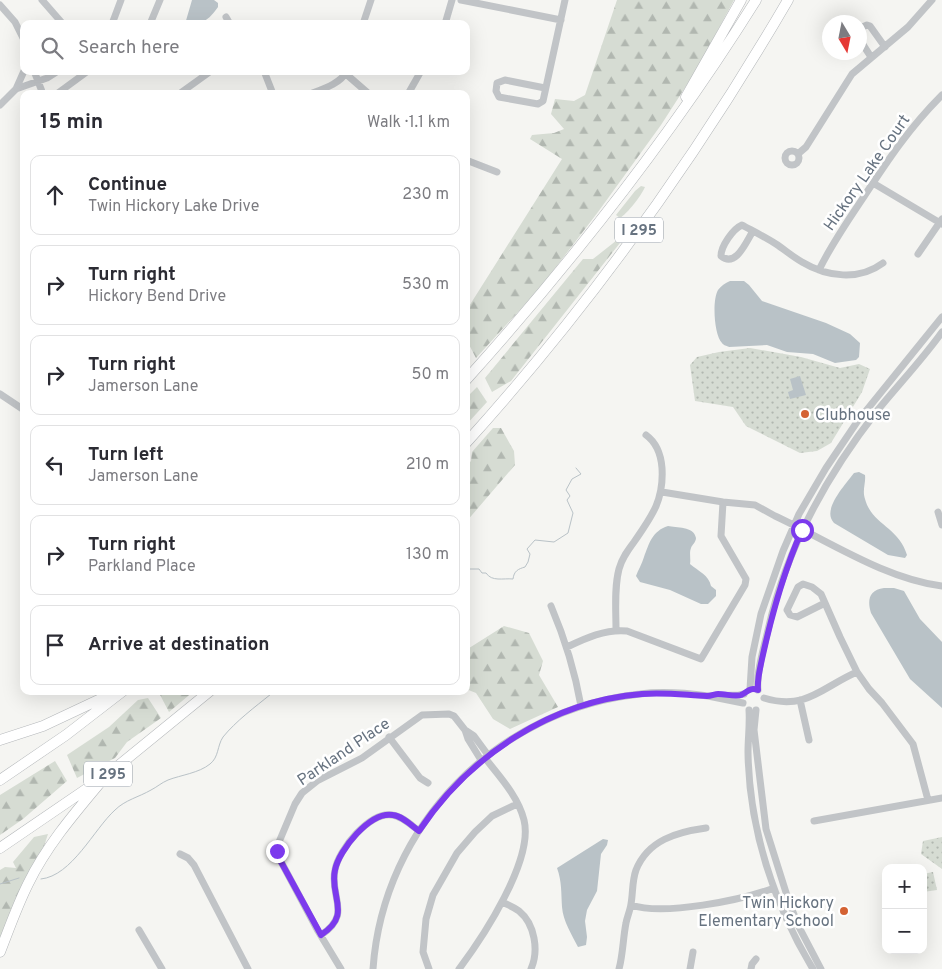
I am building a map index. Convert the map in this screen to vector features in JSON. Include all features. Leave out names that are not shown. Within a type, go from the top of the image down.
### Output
[{"type":"highway","points":[[646,161],[651,150],[682,103],[741,0]]},
{"type":"highway","points":[[646,161],[694,96],[756,0]]},
{"type":"highway","name":"I 295","points":[[470,438],[556,337],[638,231],[714,122],[788,0]]},
{"type":"highway","name":"I 295","points":[[470,375],[577,252],[646,161]]},
{"type":"highway","points":[[0,740],[70,715],[109,695]]},
{"type":"highway","points":[[0,780],[66,735],[117,695]]},
{"type":"highway","name":"I 295","points":[[0,848],[107,775],[205,695]]},
{"type":"highway","points":[[0,952],[28,884],[47,852],[66,825],[107,775]]},
{"type":"street","points":[[42,0],[59,20]]},
{"type":"street","points":[[114,20],[121,0]]},
{"type":"street","points":[[152,20],[160,0]]},
{"type":"street","points":[[364,20],[371,0]]},
{"type":"street","points":[[446,20],[452,0]]},
{"type":"street","points":[[460,0],[561,20]]},
{"type":"street","points":[[545,88],[505,80],[497,83],[496,91],[499,96],[538,104],[543,101],[566,0]]},
{"type":"street","points":[[799,154],[806,147],[852,74],[871,56],[885,47],[908,27],[932,0]]},
{"type":"street","points":[[0,5],[15,22],[20,32]]},
{"type":"street","points":[[867,25],[870,26],[885,47]]},
{"type":"street","points":[[867,50],[871,56]]},
{"type":"street","points":[[0,105],[16,89],[22,75]]},
{"type":"street","points":[[36,75],[41,90]]},
{"type":"street","points":[[16,89],[50,75]]},
{"type":"street","points":[[62,90],[83,75]]},
{"type":"street","points":[[185,90],[205,75]]},
{"type":"street","points":[[266,75],[271,90]]},
{"type":"street","points":[[321,90],[327,88],[343,75]]},
{"type":"street","points":[[348,75],[365,90]]},
{"type":"street","points":[[410,90],[419,75]]},
{"type":"street","name":"Hickory Lake Court","points":[[819,270],[827,254],[908,132],[942,95]]},
{"type":"street","points":[[470,162],[497,172]]},
{"type":"street","points":[[873,184],[941,222],[918,254]]},
{"type":"street","points":[[753,231],[737,256],[732,260],[725,260],[721,256],[721,250],[737,227],[742,225],[753,231],[778,246],[801,262],[819,270],[840,275],[860,274],[874,270],[883,263]]},
{"type":"street","points":[[743,703],[747,691],[761,614],[780,559],[794,526],[826,468],[857,422],[942,317]]},
{"type":"street","points":[[764,701],[758,690],[760,668],[771,616],[787,565],[802,530],[821,494],[854,442],[876,412],[942,332]]},
{"type":"street","points":[[0,394],[20,407]]},
{"type":"street","points":[[616,630],[617,580],[620,567],[624,556],[650,520],[662,492],[661,459],[656,445],[646,435]]},
{"type":"street","points":[[662,492],[723,502],[756,505],[802,530],[896,575],[921,584],[942,586]]},
{"type":"street","points":[[567,648],[600,633],[616,630],[626,631],[702,659],[745,584],[746,579],[721,536],[723,502]]},
{"type":"street","points":[[938,512],[942,525]]},
{"type":"street","points":[[825,603],[797,617],[790,615],[787,610],[798,587],[803,584],[812,587],[821,594],[857,672],[913,744],[928,800]]},
{"type":"street","points":[[551,606],[567,648],[581,706]]},
{"type":"street","points":[[813,969],[792,932],[774,888],[761,844],[753,801],[748,751],[753,710],[764,701],[800,700],[819,694],[857,672]]},
{"type":"street","points":[[373,969],[378,935],[387,898],[404,854],[446,794],[485,758],[534,726],[550,718],[597,702],[643,694],[739,695],[747,691],[758,690]]},
{"type":"street","points":[[708,696],[743,703],[753,710]]},
{"type":"street","points":[[800,700],[809,740]]},
{"type":"street","points":[[753,710],[766,829],[778,873],[792,911],[821,969]]},
{"type":"street","name":"Parkland Place","points":[[341,969],[280,860],[277,851],[279,842],[295,804],[302,793],[316,781],[362,758],[416,718],[430,714],[449,714],[454,716],[465,730],[468,739],[503,782],[517,804],[524,820],[526,837],[521,860],[502,902],[460,969]]},
{"type":"street","points":[[389,737],[420,778],[428,783]]},
{"type":"street","points":[[814,821],[942,798]]},
{"type":"street","points":[[429,969],[423,952],[426,918],[433,895],[457,853],[475,832],[492,816],[517,804]]},
{"type":"street","points":[[321,935],[329,930],[336,918],[339,906],[334,882],[335,869],[339,856],[353,838],[367,824],[386,814],[397,816],[419,831]]},
{"type":"street","points":[[619,969],[636,870],[652,848],[673,835],[706,828]]},
{"type":"street","points":[[180,854],[188,858],[194,865],[248,969]]},
{"type":"street","points":[[631,905],[654,909],[670,908],[749,897],[774,888]]},
{"type":"street","points":[[502,902],[521,912],[531,929],[535,951],[531,969]]},
{"type":"street","points":[[139,930],[162,969]]},
{"type":"street","points":[[690,969],[693,952]]},
{"type":"street","points":[[751,969],[756,959]]},
{"type":"green space","points":[[617,0],[734,0],[697,69],[661,125],[540,288],[476,358],[470,347],[470,305],[562,159],[530,139],[532,135],[554,133],[564,129],[551,114],[555,99],[574,101],[585,95]]},
{"type":"green space","points":[[641,186],[645,187],[630,208],[620,218],[616,215],[635,191]]},
{"type":"green space","points":[[631,229],[511,381],[492,392],[485,378],[583,259],[593,259]]},
{"type":"green space","points":[[750,348],[801,357],[840,368],[859,364],[870,369],[862,392],[831,443],[817,451],[800,453],[746,426],[733,407],[695,401],[690,365],[697,357]]},
{"type":"green space","points":[[477,387],[487,402],[470,421],[470,394]]},
{"type":"green space","points":[[493,428],[501,428],[514,451],[515,465],[470,517],[470,462],[472,452]]},
{"type":"green space","points":[[504,626],[529,633],[543,661],[539,675],[558,707],[510,729],[493,719],[476,693],[470,691],[470,647]]},
{"type":"green space","points":[[160,695],[189,695],[169,712]]},
{"type":"green space","points":[[148,698],[161,718],[127,742],[115,758],[77,778],[67,755],[109,727],[138,700]]},
{"type":"green space","points":[[55,761],[67,781],[23,819],[0,835],[0,795]]},
{"type":"green space","points":[[48,834],[43,849],[0,941],[0,870],[5,867],[16,868],[13,862],[34,837]]},
{"type":"green space","points":[[942,837],[942,869],[921,854],[923,841]]},
{"type":"green space","points":[[933,872],[937,890],[927,891],[927,873]]},
{"type":"shaded area","points":[[192,0],[214,0],[218,3],[218,7],[206,20],[186,20]]},
{"type":"shaded area","points":[[730,281],[744,281],[762,301],[826,323],[850,334],[860,343],[859,357],[856,360],[835,363],[813,354],[787,352],[767,345],[729,347],[724,345],[717,333],[715,301],[718,290]]},
{"type":"shaded area","points":[[800,376],[806,395],[790,399],[788,392],[793,390],[790,379]]},
{"type":"shaded area","points":[[859,472],[865,475],[864,496],[868,508],[898,538],[907,555],[905,558],[888,555],[834,523],[831,518],[831,511],[836,497],[854,473]]},
{"type":"shaded area","points":[[668,526],[688,529],[695,534],[696,539],[690,550],[690,564],[706,576],[711,586],[716,590],[716,596],[708,604],[701,604],[670,590],[640,582],[636,576],[652,538],[658,531]]},
{"type":"shaded area","points":[[884,588],[904,591],[920,619],[942,642],[942,708],[910,679],[871,613],[870,596],[875,591]]},
{"type":"shaded area","points":[[603,839],[608,840],[601,854],[597,891],[587,910],[585,921],[586,945],[578,947],[564,917],[561,883],[557,868]]},
{"type":"waterway","points":[[470,569],[479,569],[482,573],[486,573],[495,579],[513,579],[515,572],[525,567],[528,562],[530,554],[527,549],[535,540],[554,542],[568,533],[573,513],[567,500],[570,496],[566,490],[572,479],[581,474],[576,468]]},
{"type":"waterway","points":[[41,879],[63,870],[82,850],[107,818],[123,804],[168,780],[195,772],[210,764],[215,758],[221,740],[228,731],[270,695]]},
{"type":"waterway","points":[[0,884],[19,878]]},
{"type":"place","name":"Clubhouse","points":[[805,414]]},
{"type":"place","name":"Twin Hickory Elementary School","points":[[844,911]]},
{"type":"route","points":[[277,851],[280,860],[321,935],[329,930],[338,912],[339,906],[334,882],[339,856],[347,844],[367,824],[386,814],[397,816],[419,831],[430,813],[446,794],[475,765],[534,726],[587,704],[632,695],[665,693],[708,696],[719,694],[739,695],[753,688],[758,690],[760,668],[771,616],[787,565],[802,530]]}]
